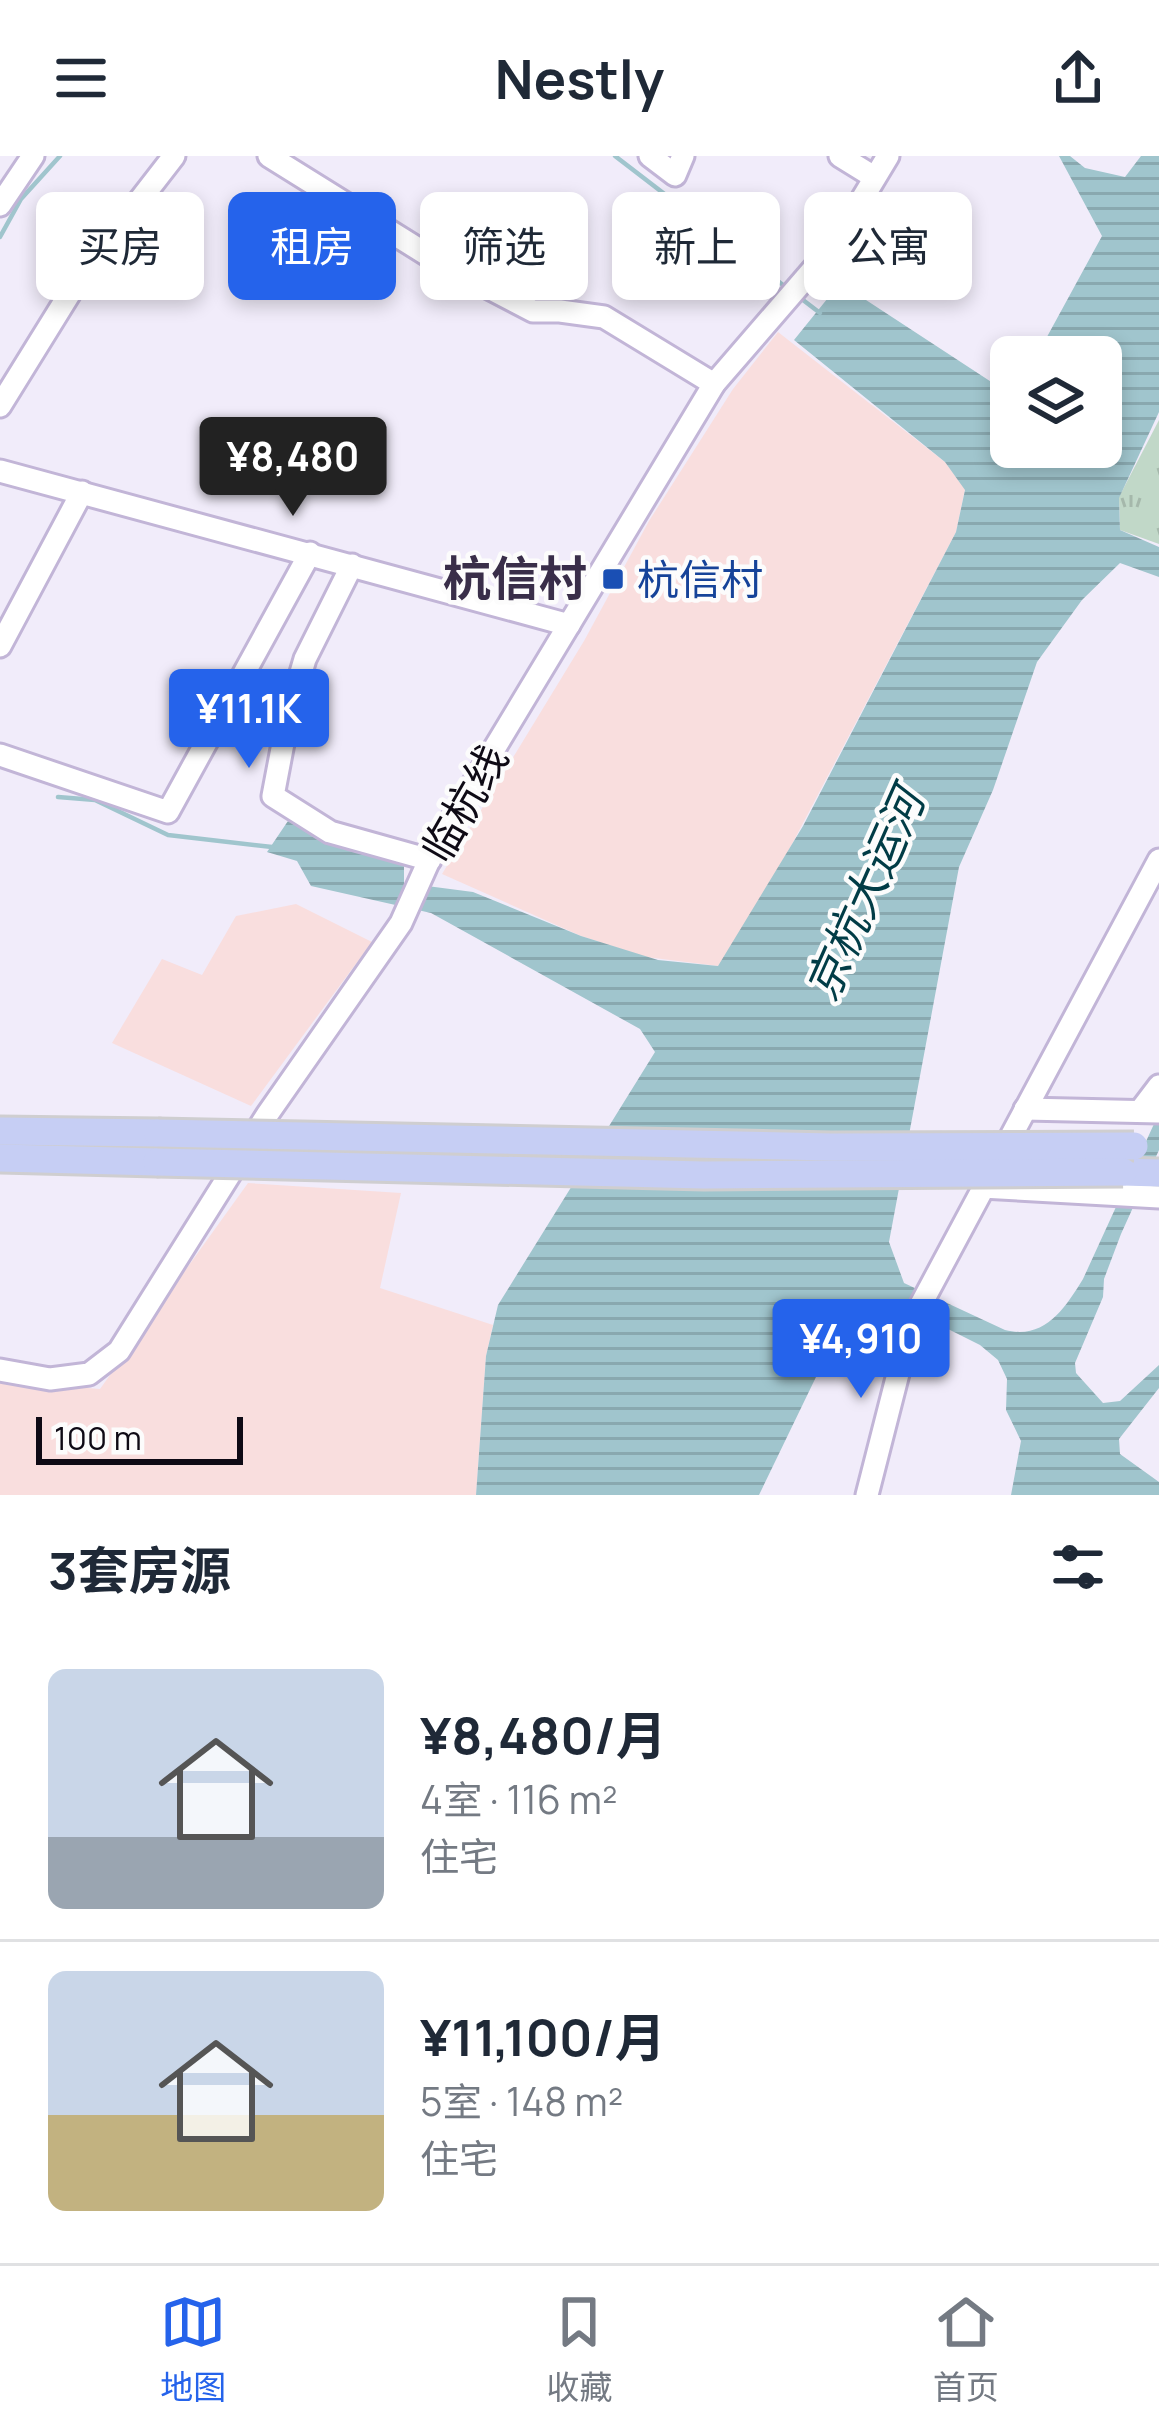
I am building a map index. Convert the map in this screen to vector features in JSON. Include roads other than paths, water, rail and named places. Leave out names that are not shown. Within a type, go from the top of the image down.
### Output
[{"type":"main road","points":[[0,1131],[157,1148],[704,1175],[1159,1173]]},
{"type":"main road","points":[[0,1159],[157,1148],[1159,1146]]},
{"type":"street","points":[[0,205],[33,156]]},
{"type":"street","points":[[0,406],[78,280],[174,156]]},
{"type":"street","points":[[650,156],[675,175],[683,156]]},
{"type":"street","points":[[840,156],[874,177]]},
{"type":"street","name":"临杭线","points":[[0,1370],[50,1378],[89,1374],[119,1351],[267,1114],[401,923],[430,860],[714,384],[835,244],[888,156]]},
{"type":"street","points":[[281,159],[439,262],[533,311],[604,317],[714,384]]},
{"type":"street","points":[[1,472],[569,626]]},
{"type":"street","points":[[0,646],[82,493]]},
{"type":"street","points":[[0,755],[168,812],[310,553]]},
{"type":"street","points":[[352,565],[305,659],[273,796],[330,832],[430,860]]},
{"type":"street","points":[[867,1495],[911,1323],[1159,860]]},
{"type":"street","points":[[1025,1109],[1152,1112],[1159,1086]]},
{"type":"street","points":[[982,1187],[1139,1196]]},
{"type":"water","name":"京杭大运河","points":[[1059,156],[1125,177],[1141,156],[1159,156],[1159,412],[1119,498],[1120,530],[1159,547],[1159,577],[1120,563],[1082,600],[1037,662],[993,790],[959,867],[889,1242],[904,1283],[1005,1330],[1031,1331],[1042,1326],[1060,1311],[1083,1279],[1159,1113],[1159,1150],[1121,1234],[1104,1279],[1103,1297],[1075,1363],[1076,1373],[1103,1403],[1120,1401],[1159,1365],[1159,1388],[1119,1439],[1120,1454],[1159,1482],[1159,1495],[1011,1495],[1021,1441],[1006,1410],[1007,1379],[998,1360],[980,1345],[938,1324],[897,1307],[874,1306],[856,1318],[816,1377],[759,1495],[476,1495],[486,1356],[498,1305],[655,1052],[640,1029],[431,913],[311,886],[297,861],[267,852],[290,818],[404,858],[404,883],[473,892],[581,936],[658,960],[718,966],[803,826],[956,532],[965,490],[945,462],[794,340],[826,300],[866,300],[990,381],[990,468],[1122,468],[1122,336],[1047,336],[1102,236]]},
{"type":"waterway","points":[[0,237],[21,199],[60,156]]},
{"type":"waterway","points":[[615,156],[783,285]]},
{"type":"waterway","points":[[803,300],[820,313]]},
{"type":"waterway","points":[[58,797],[95,800],[168,835],[272,847]]},
{"type":"place","name":"杭信村","points":[[613,579]]},
{"type":"district","name":"杭信村","points":[[515,577]]}]
